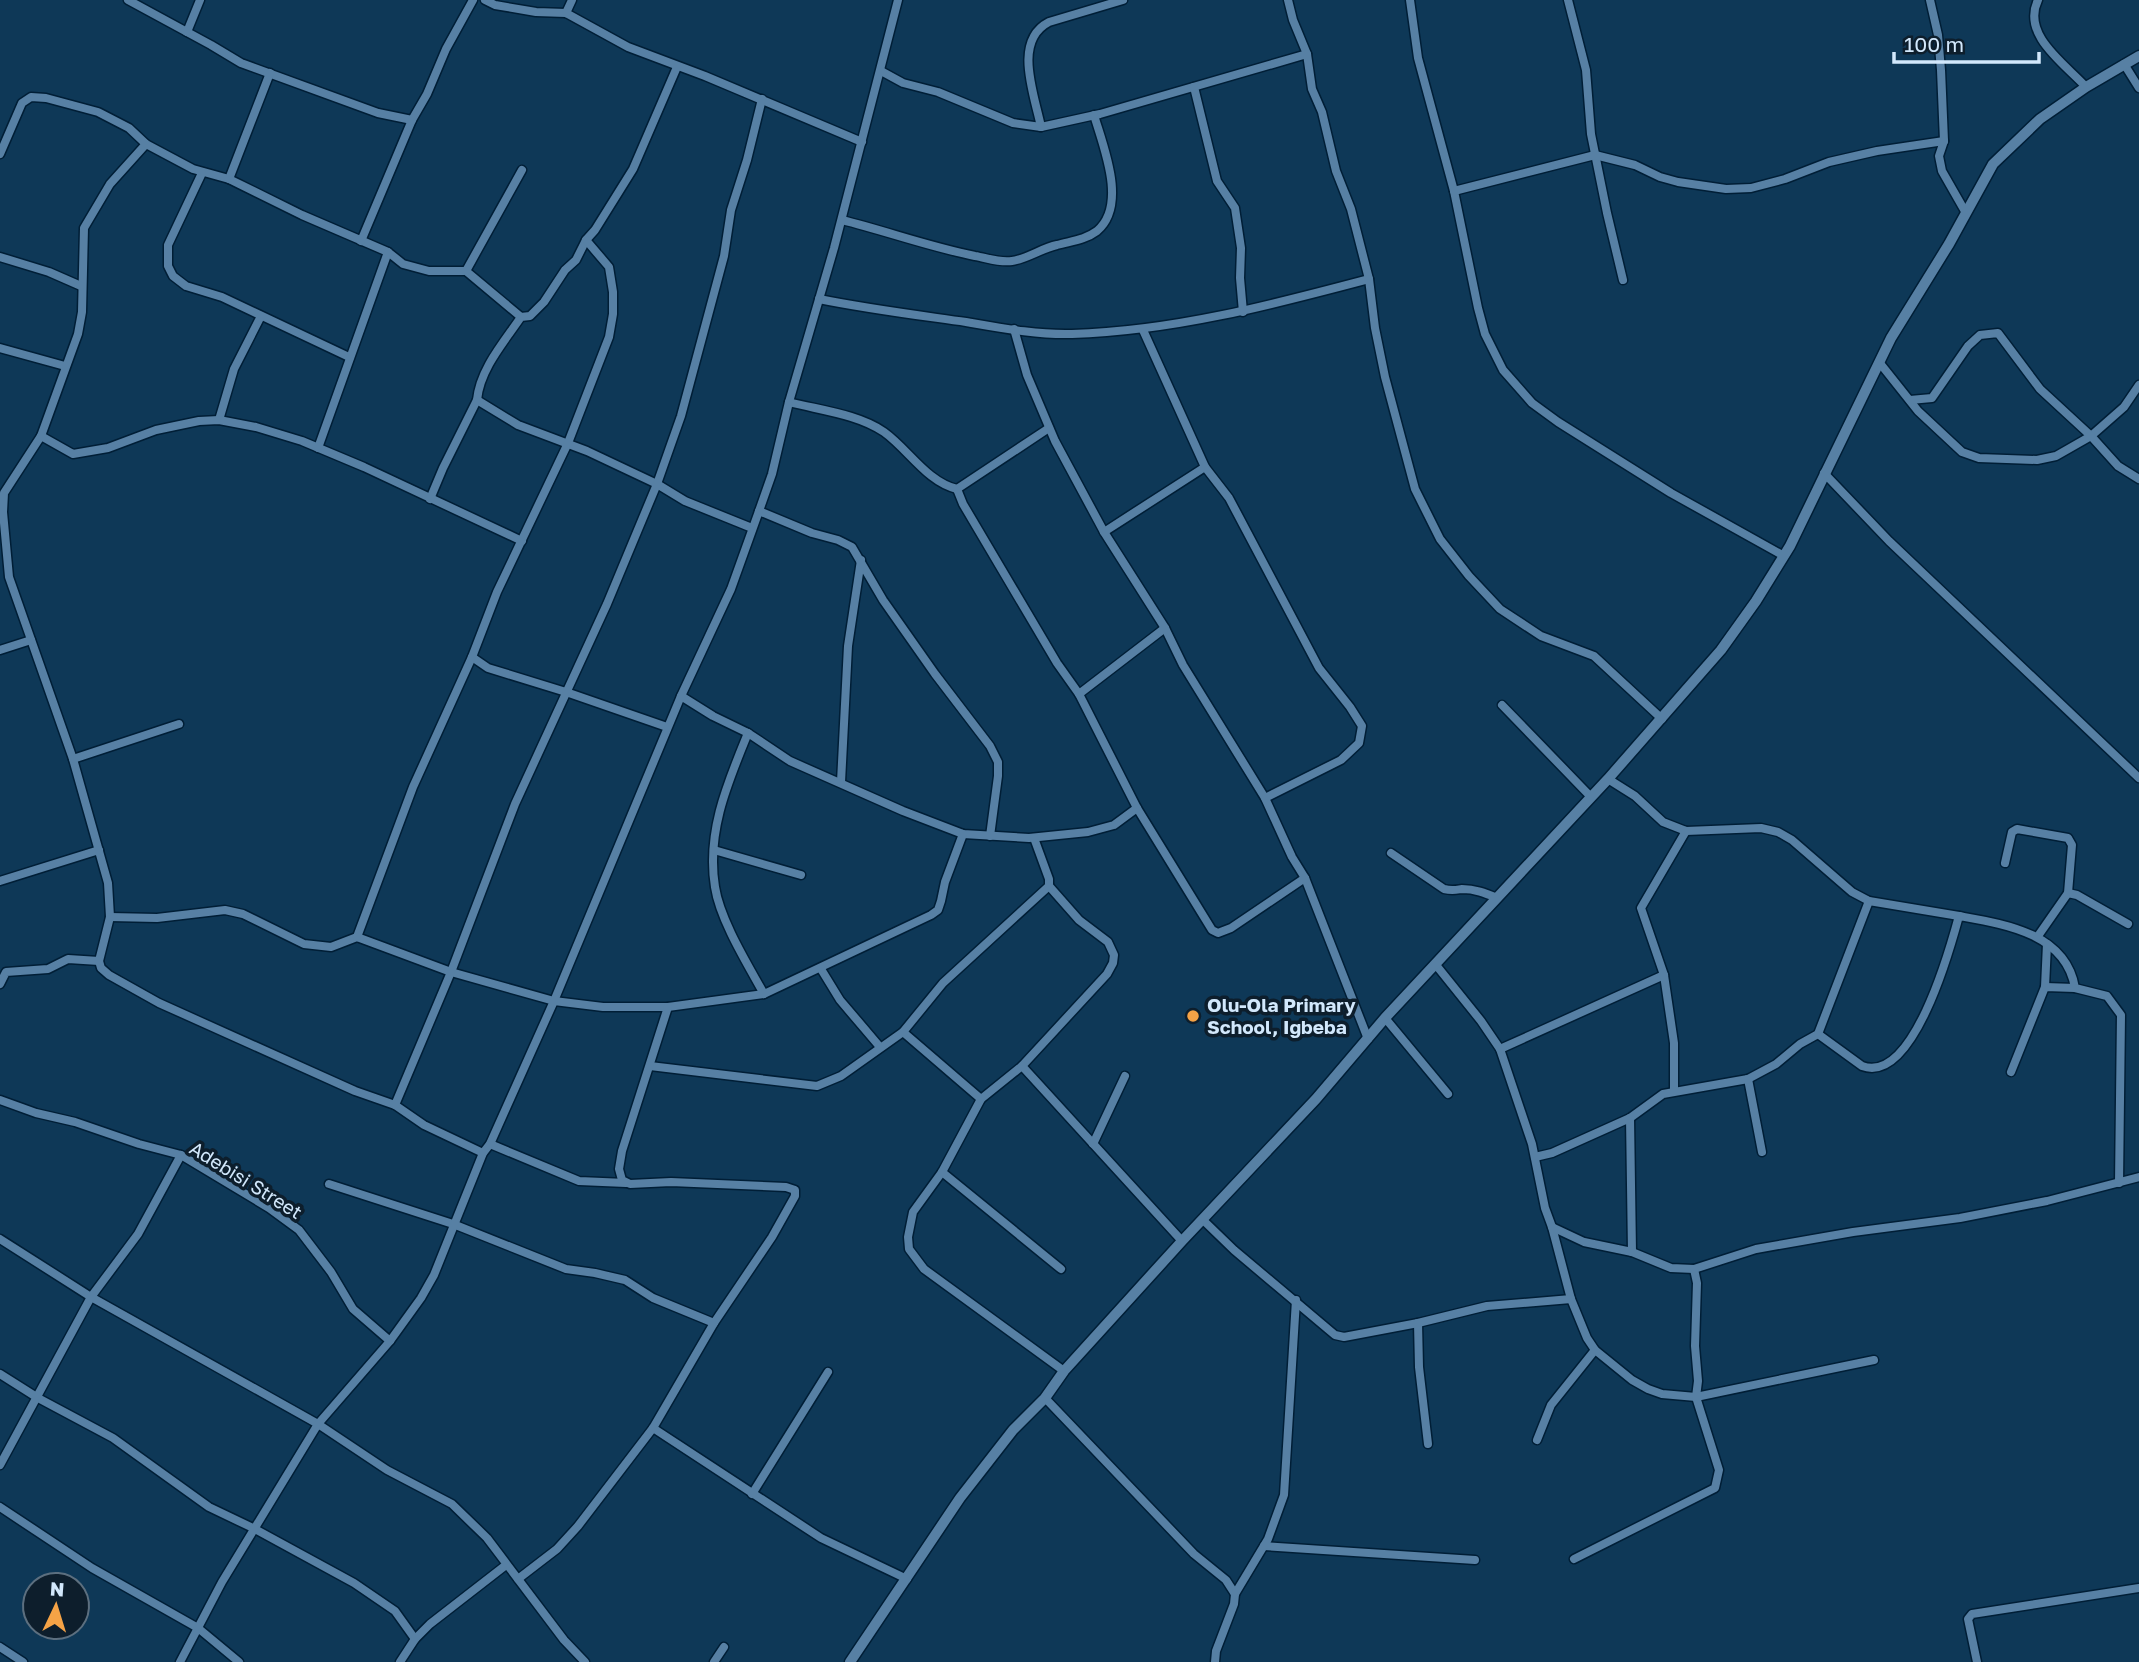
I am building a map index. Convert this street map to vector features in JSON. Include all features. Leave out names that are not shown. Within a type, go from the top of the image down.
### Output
[{"type":"street","points":[[128,0],[241,63],[378,113],[412,120]]},
{"type":"street","points":[[187,32],[201,0]]},
{"type":"street","points":[[362,241],[412,120],[427,94],[446,49],[474,0]]},
{"type":"street","points":[[485,0],[495,5],[536,12],[566,13],[628,47],[762,99],[862,142]]},
{"type":"street","points":[[566,13],[572,0]]},
{"type":"street","points":[[180,1662],[253,1528],[317,1424],[390,1341],[421,1298],[434,1275],[483,1153],[490,1144],[554,1001],[667,727],[731,589],[772,474],[789,402],[842,220],[898,0]]},
{"type":"street","points":[[1084,0],[1085,10]]},
{"type":"street","points":[[1041,127],[1028,66],[1031,40],[1039,27],[1085,10],[1123,0]]},
{"type":"street","points":[[1288,0],[1307,54],[1312,89],[1322,112],[1336,171],[1351,209],[1369,279],[1375,328],[1392,408],[1415,489],[1440,539],[1469,576],[1500,608],[1541,636],[1594,656],[1662,719]]},
{"type":"street","points":[[1410,0],[1418,58],[1454,191],[1485,334],[1503,370],[1532,403],[1567,429],[1671,493],[1784,556]]},
{"type":"street","points":[[1568,0],[1586,71],[1595,155],[1623,280]]},
{"type":"street","points":[[1930,0],[1938,35],[1944,141],[1938,156],[1942,171],[1966,213]]},
{"type":"street","points":[[2038,0],[2033,12],[2037,33],[2086,87]]},
{"type":"street","points":[[881,71],[904,83],[938,92],[1013,124],[1041,127],[1094,115],[1307,54]]},
{"type":"street","points":[[850,1662],[932,1538],[993,1454],[1045,1398],[1064,1371],[1333,1080],[1385,1018],[1608,779],[1721,650],[1784,556],[1879,362],[1993,164],[2040,119],[2086,87],[2139,56]]},
{"type":"street","points":[[2124,64],[2139,88]]},
{"type":"street","points":[[0,154],[22,103],[31,97],[46,97],[98,112],[130,128],[146,144],[202,173],[229,179],[388,252],[403,264],[429,271],[466,271],[521,317],[530,316],[544,302],[565,270],[576,260],[586,240],[633,169],[677,67]]},
{"type":"street","points":[[229,179],[270,73]]},
{"type":"street","points":[[1194,87],[1217,181],[1235,208],[1241,247],[1242,312]]},
{"type":"street","points":[[395,1105],[451,972],[515,804],[607,604],[657,484],[681,416],[724,256],[731,210],[762,99]]},
{"type":"street","points":[[842,220],[999,261],[1013,261],[1056,245],[1085,238],[1105,222],[1110,210],[1111,172],[1094,115]]},
{"type":"street","points":[[1454,191],[1595,155],[1635,165],[1669,179],[1726,189],[1751,188],[1785,179],[1829,162],[1877,151],[1944,141]]},
{"type":"street","points":[[146,144],[110,184],[84,228],[80,323],[41,436],[2,491],[5,578],[31,639],[73,759],[108,883],[110,917],[99,961],[101,968],[171,1009],[355,1091],[395,1105],[424,1125],[483,1153]]},
{"type":"street","points":[[466,271],[522,170]]},
{"type":"street","points":[[202,173],[168,245],[168,267],[173,276],[186,286],[222,297],[349,357]]},
{"type":"street","points":[[356,937],[413,787],[472,657],[497,592],[568,443],[609,337],[614,313],[608,267],[586,240]]},
{"type":"street","points":[[318,448],[388,252]]},
{"type":"street","points":[[0,257],[49,272],[81,286]]},
{"type":"street","points":[[819,299],[1014,330],[1062,334],[1143,330],[1242,312],[1369,279]]},
{"type":"street","points":[[219,421],[234,369],[261,316]]},
{"type":"street","points":[[430,499],[477,400],[478,388],[494,355],[521,317]]},
{"type":"street","points":[[1014,330],[1027,375],[1049,428],[1104,532],[1165,628],[1183,665],[1265,798],[1292,858],[1305,878],[1368,1039]]},
{"type":"street","points":[[1143,330],[1205,467],[1229,498],[1319,668],[1362,726],[1359,743],[1342,760],[1265,798]]},
{"type":"street","points":[[1910,400],[1932,398],[1968,346],[1980,335],[1998,332],[2040,389],[2091,436],[2118,466],[2139,479]]},
{"type":"street","points":[[0,348],[65,366]]},
{"type":"street","points":[[1879,362],[1918,411],[1962,452],[1979,458],[2037,460],[2056,456],[2091,436],[2124,407],[2139,385]]},
{"type":"street","points":[[477,400],[518,425],[568,443],[657,484],[685,501],[752,528]]},
{"type":"street","points":[[789,402],[871,424],[899,444],[945,486],[957,489],[1049,428]]},
{"type":"street","points":[[41,436],[73,454],[108,448],[156,430],[199,421],[256,427],[318,448],[522,541]]},
{"type":"street","points":[[1104,532],[1205,467]]},
{"type":"street","points":[[1824,473],[1889,541],[2139,778]]},
{"type":"street","points":[[957,489],[963,504],[1057,663],[1079,694],[1137,808],[1208,924],[1218,933],[1231,928],[1305,878]]},
{"type":"street","points":[[759,511],[852,547],[890,611],[934,674],[990,746],[998,762],[990,836]]},
{"type":"street","points":[[841,782],[848,646],[860,560]]},
{"type":"street","points":[[1079,694],[1165,628]]},
{"type":"street","points":[[0,650],[31,639]]},
{"type":"street","points":[[472,657],[488,668],[667,727]]},
{"type":"street","points":[[681,696],[748,733],[790,761],[903,811],[964,834],[1034,838],[1088,832],[1114,825],[1137,808]]},
{"type":"street","points":[[1502,705],[1591,797]]},
{"type":"street","points":[[73,759],[180,724]]},
{"type":"street","points":[[748,733],[719,808],[714,850],[715,887],[721,906],[764,994]]},
{"type":"street","points":[[1608,779],[1635,796],[1663,822],[1686,831],[1761,828],[1778,832],[1792,840],[1853,892],[1869,901],[2007,925],[2038,936],[2061,956],[2075,988]]},
{"type":"street","points":[[2005,863],[2012,832],[2017,829],[2068,838],[2072,845],[2068,893],[2038,936]]},
{"type":"street","points":[[1674,1091],[1674,1043],[1664,975],[1641,908],[1686,831]]},
{"type":"street","points":[[110,917],[157,918],[225,910],[243,914],[304,944],[331,947],[356,937],[451,972],[554,1001],[603,1007],[668,1007],[764,994],[821,969],[937,910],[964,834]]},
{"type":"street","points":[[1034,838],[1049,886],[1079,920],[1108,942],[1114,954],[1113,963],[1107,974],[1022,1066],[981,1099],[942,1171],[913,1212],[908,1237],[913,1257],[944,1285],[1064,1371]]},
{"type":"street","points":[[0,881],[99,850]]},
{"type":"street","points":[[714,850],[801,875]]},
{"type":"street","points":[[1391,853],[1444,889],[1482,891],[1497,898]]},
{"type":"street","points":[[650,1066],[817,1086],[841,1076],[903,1032],[943,983],[1049,886]]},
{"type":"street","points":[[2068,893],[2077,895],[2128,924]]},
{"type":"street","points":[[1535,1157],[1552,1153],[1630,1118],[1663,1094],[1748,1079],[1776,1064],[1800,1044],[1818,1034],[1869,901]]},
{"type":"street","points":[[1818,1034],[1852,1060],[1868,1068],[1878,1066],[1904,1049],[1924,1019],[1959,916]]},
{"type":"street","points":[[2011,1072],[2045,987],[2047,944]]},
{"type":"street","points":[[0,984],[6,972],[48,969],[68,959],[99,961]]},
{"type":"street","points":[[1436,965],[1500,1049],[1535,1157],[1545,1208],[1571,1299],[1587,1338],[1595,1350],[1632,1380],[1648,1389],[1662,1394],[1696,1397],[1874,1360]]},
{"type":"street","points":[[821,969],[840,1000],[880,1047]]},
{"type":"street","points":[[1500,1049],[1664,975]]},
{"type":"street","points":[[2045,987],[2075,988],[2107,996],[2121,1015],[2119,1183]]},
{"type":"street","points":[[630,1184],[622,1180],[619,1169],[622,1151],[668,1007]]},
{"type":"street","points":[[1385,1018],[1448,1094]]},
{"type":"street","points":[[903,1032],[981,1099]]},
{"type":"street","points":[[1022,1066],[1182,1241]]},
{"type":"street","points":[[1093,1144],[1125,1076]]},
{"type":"street","points":[[1748,1079],[1762,1152]]},
{"type":"street","name":"Adebisi Street","points":[[0,1100],[181,1155],[269,1208],[299,1230],[331,1272],[353,1308],[390,1341]]},
{"type":"street","points":[[1630,1118],[1632,1252]]},
{"type":"street","points":[[490,1144],[579,1181],[786,1186],[795,1190],[795,1195],[772,1237],[714,1323],[653,1428],[578,1526],[556,1549],[518,1578]]},
{"type":"street","points":[[0,1465],[91,1297],[138,1234],[181,1155]]},
{"type":"street","points":[[942,1171],[1061,1269]]},
{"type":"street","points":[[1552,1227],[1584,1241],[1632,1252],[1671,1268],[1694,1269],[1756,1249],[1853,1232],[1960,1218],[2047,1201],[2139,1177]]},
{"type":"street","points":[[328,1184],[453,1224],[566,1269],[625,1280],[653,1298],[714,1323]]},
{"type":"street","points":[[1203,1220],[1234,1250],[1335,1335],[1343,1337],[1487,1306],[1571,1299]]},
{"type":"street","points":[[0,1239],[91,1297],[317,1424],[387,1470],[452,1504],[487,1538],[564,1640],[585,1662]]},
{"type":"street","points":[[1574,1559],[1715,1488],[1719,1470],[1696,1397],[1697,1283],[1694,1269]]},
{"type":"street","points":[[1215,1662],[1216,1651],[1234,1604],[1235,1594],[1264,1546],[1284,1494],[1296,1300]]},
{"type":"street","points":[[1418,1323],[1419,1367],[1428,1444]]},
{"type":"street","points":[[1537,1440],[1550,1405],[1595,1350]]},
{"type":"street","points":[[752,1494],[828,1372]]},
{"type":"street","points":[[0,1374],[38,1398],[113,1438],[209,1507],[354,1583],[394,1611],[415,1639]]},
{"type":"street","points":[[1045,1398],[1194,1554],[1226,1580],[1235,1594]]},
{"type":"street","points":[[653,1428],[821,1538],[907,1579]]},
{"type":"street","points":[[0,1507],[92,1568],[198,1628],[239,1662]]},
{"type":"street","points":[[1264,1546],[1475,1560]]},
{"type":"street","points":[[400,1662],[415,1639],[430,1624],[506,1564]]},
{"type":"street","points":[[1978,1662],[1969,1628],[1968,1619],[1972,1614],[2139,1588]]},
{"type":"street","points":[[0,1647],[23,1662]]},
{"type":"street","points":[[714,1662],[724,1647]]},
{"type":"place","name":"Olu-Ola Primary School, Igbeba","points":[[1193,1016]]}]
